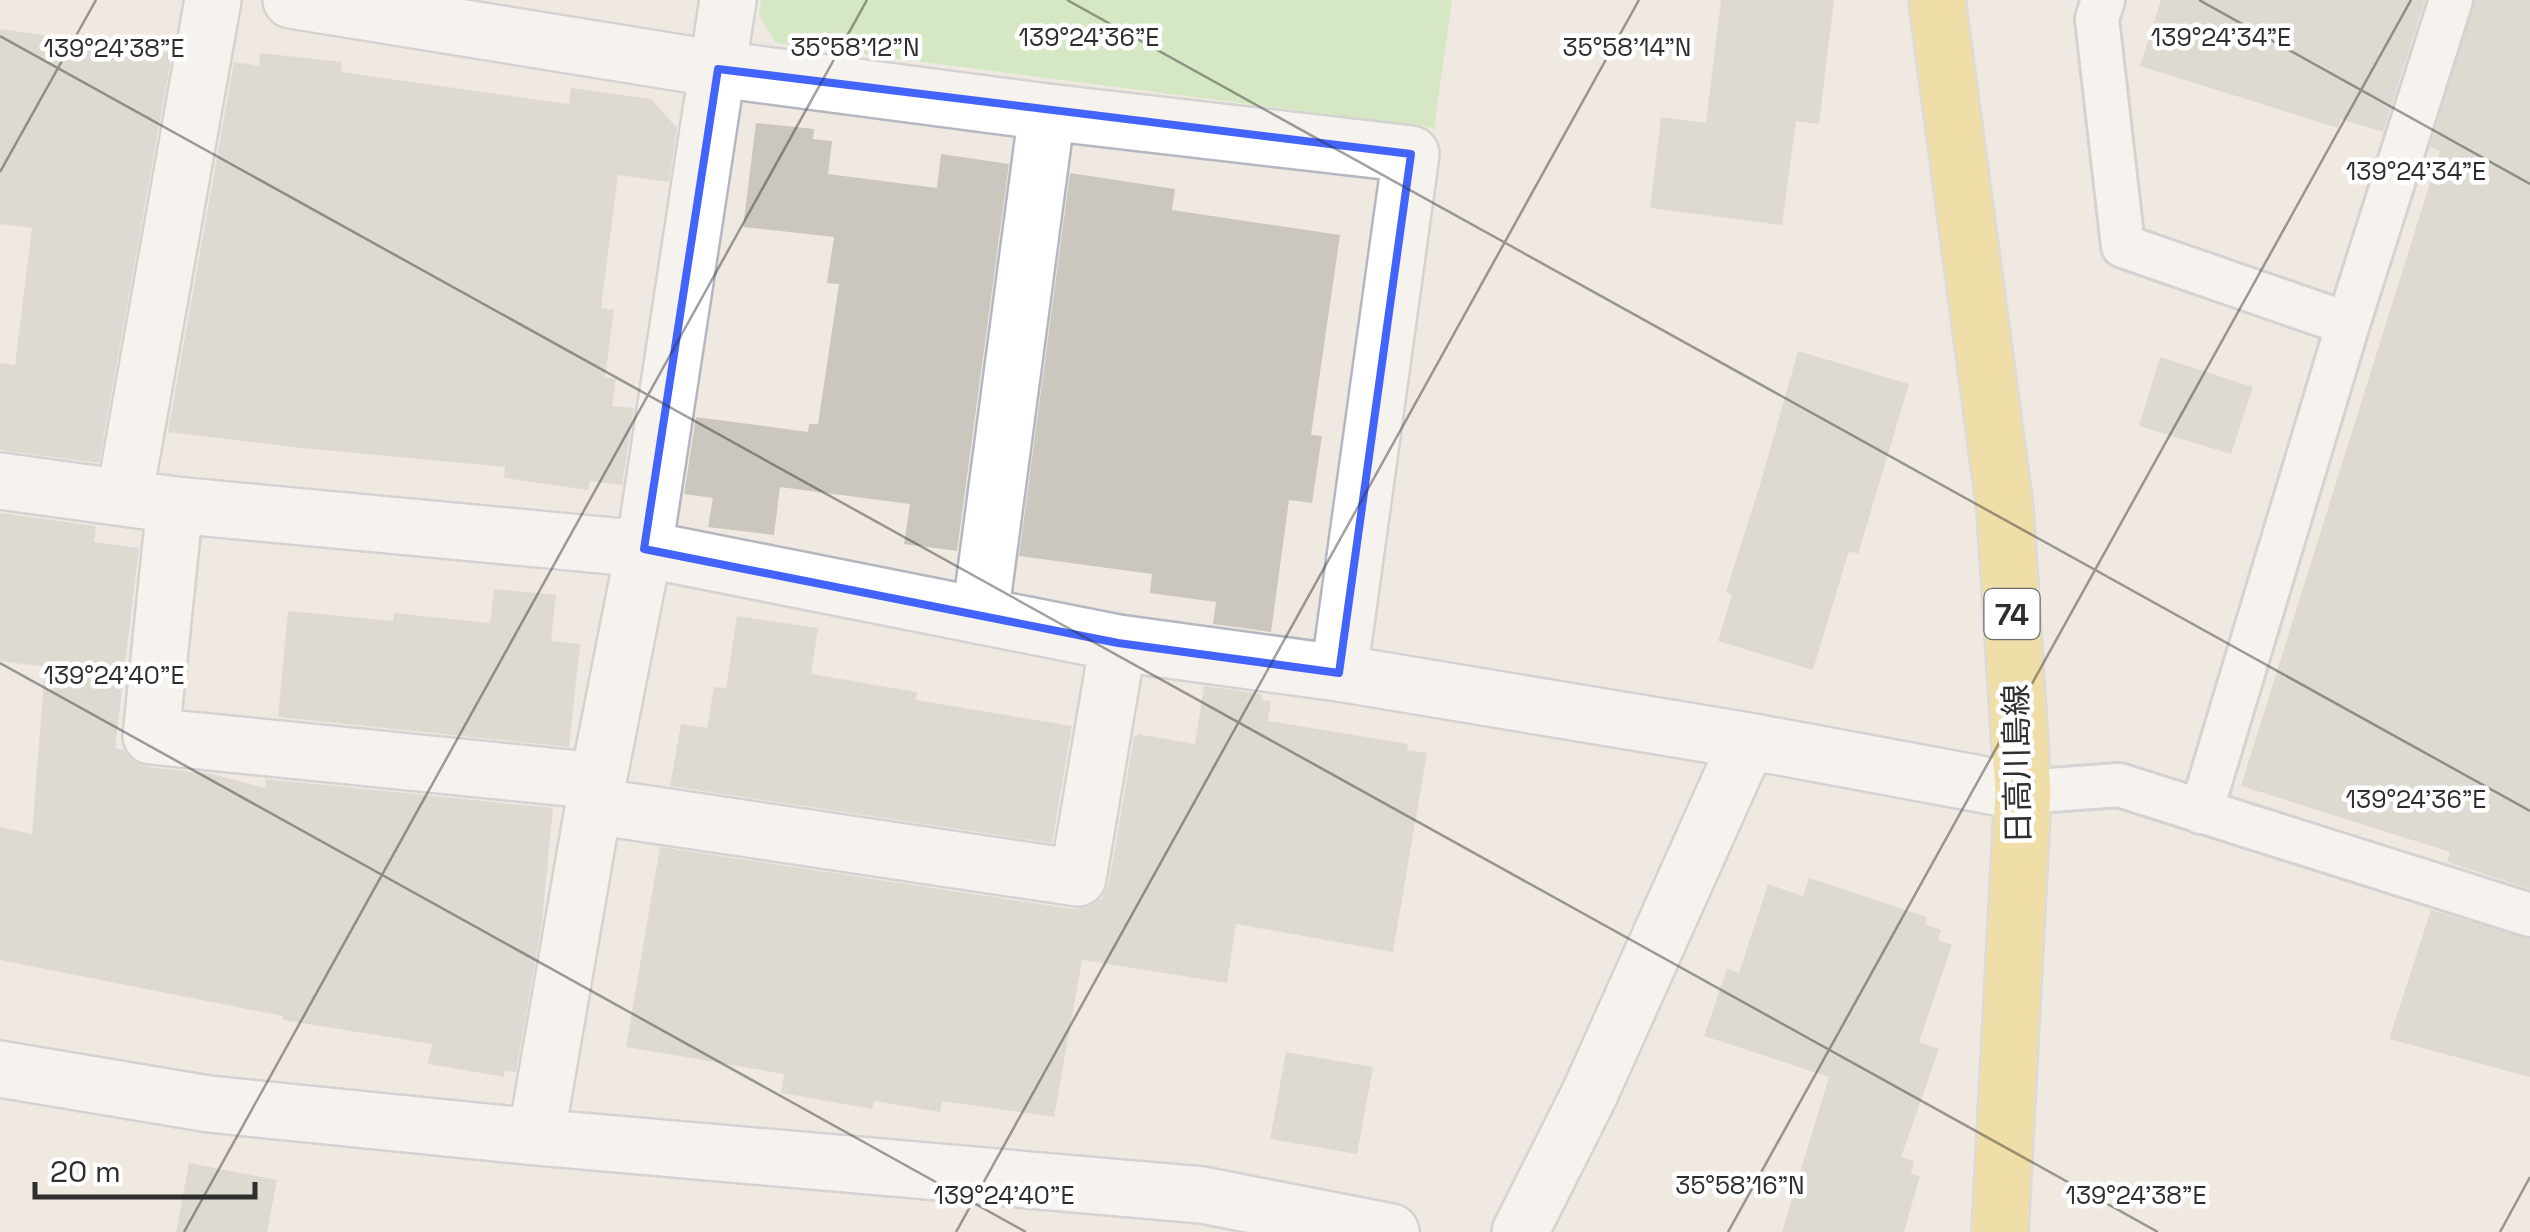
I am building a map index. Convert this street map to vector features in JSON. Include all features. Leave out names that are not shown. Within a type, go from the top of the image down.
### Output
[{"type":"main road","name":"日高川島線","points":[[1937,0],[2005,509],[2023,792],[2000,1232]]},
{"type":"street","points":[[214,0],[150,502],[151,736],[596,794],[1078,878],[1118,643]]},
{"type":"street","points":[[291,0],[718,70],[1412,154],[1339,672]]},
{"type":"street","points":[[536,1137],[644,549],[728,0]]},
{"type":"street","points":[[980,616],[1047,112]]},
{"type":"street","points":[[0,481],[150,502],[644,549],[1118,643],[1339,672],[2023,792]]},
{"type":"street","points":[[1520,1232],[1590,1092],[1748,741]]},
{"type":"street","points":[[0,1070],[209,1104],[536,1137],[1202,1195],[1391,1232]]},
{"type":"lane","points":[[2102,0],[2097,19],[2123,246],[2348,324]]},
{"type":"lane","points":[[2201,812],[2348,324],[2452,0]]},
{"type":"lane","points":[[2023,792],[2118,785],[2530,915]]},
{"type":"highlighted area","points":[[718,69],[1411,154],[1339,673],[1118,643],[644,549]]},
{"type":"green space","points":[[761,0],[1452,0],[1434,128],[776,43],[759,15]]},
{"type":"building","points":[[1721,0],[1834,0],[1819,124],[1796,121],[1782,225],[1650,208],[1661,117],[1706,123]]},
{"type":"building","points":[[2161,0],[2425,0],[2383,132],[2341,119],[2338,128],[2140,66]]},
{"type":"building","points":[[2475,0],[2530,0],[2530,889],[2447,862],[2450,852],[2241,786],[2440,151],[2430,147]]},
{"type":"building","points":[[0,29],[172,53],[99,463],[0,450],[0,363],[15,365],[32,228],[0,224]]},
{"type":"building","points":[[260,53],[342,62],[341,72],[569,104],[571,88],[651,99],[677,128],[669,182],[618,175],[601,308],[614,310],[605,377],[616,379],[612,406],[634,408],[622,485],[590,481],[588,490],[504,478],[505,467],[168,432],[234,62],[259,66]]},
{"type":"building","points":[[756,123],[814,129],[813,139],[832,141],[828,174],[937,188],[941,154],[1009,164],[957,551],[904,544],[910,504],[780,487],[774,535],[708,527],[713,498],[684,494],[696,417],[808,432],[809,424],[818,424],[839,284],[827,283],[834,237],[743,227]]},
{"type":"building","points":[[1070,173],[1175,189],[1172,210],[1340,235],[1311,435],[1322,436],[1312,503],[1289,500],[1271,632],[1213,624],[1216,602],[1150,593],[1152,574],[1019,556]]},
{"type":"building","points":[[1798,351],[1909,384],[1858,554],[1849,551],[1813,670],[1718,641],[1732,595],[1726,592]]},
{"type":"building","points":[[2160,357],[2253,387],[2231,454],[2139,426]]},
{"type":"building","points":[[0,513],[96,526],[94,542],[139,548],[115,748],[123,750],[134,762],[212,774],[265,788],[266,779],[553,808],[542,923],[516,1072],[505,1071],[504,1077],[428,1064],[432,1044],[283,1020],[283,1016],[0,960],[0,827],[32,834],[45,667],[0,661]]},
{"type":"building","points":[[494,589],[556,595],[551,641],[580,644],[569,747],[278,717],[288,611],[393,621],[394,613],[490,623]]},
{"type":"building","points":[[737,616],[818,628],[811,674],[917,692],[916,700],[1072,726],[1052,843],[670,786],[681,724],[707,728],[714,687],[726,688]]},
{"type":"building","points":[[1204,686],[1262,694],[1261,700],[1271,701],[1268,721],[1408,744],[1407,750],[1427,753],[1393,952],[1236,924],[1227,983],[1082,960],[1054,1117],[942,1101],[940,1112],[874,1101],[872,1109],[781,1093],[784,1074],[626,1047],[660,847],[1073,909],[1088,907],[1102,898],[1109,883],[1134,736],[1195,744]]},
{"type":"building","points":[[1809,878],[1927,917],[1925,924],[1941,930],[1938,940],[1952,945],[1919,1042],[1939,1049],[1901,1157],[1914,1161],[1911,1174],[1920,1176],[1904,1232],[1782,1232],[1829,1077],[1704,1036],[1727,969],[1739,973],[1768,884],[1803,896]]},
{"type":"building","points":[[2431,910],[2530,939],[2530,1077],[2389,1039]]},
{"type":"building","points":[[1286,1052],[1373,1067],[1357,1154],[1270,1139]]},
{"type":"building","points":[[189,1163],[277,1180],[267,1232],[176,1232]]}]
